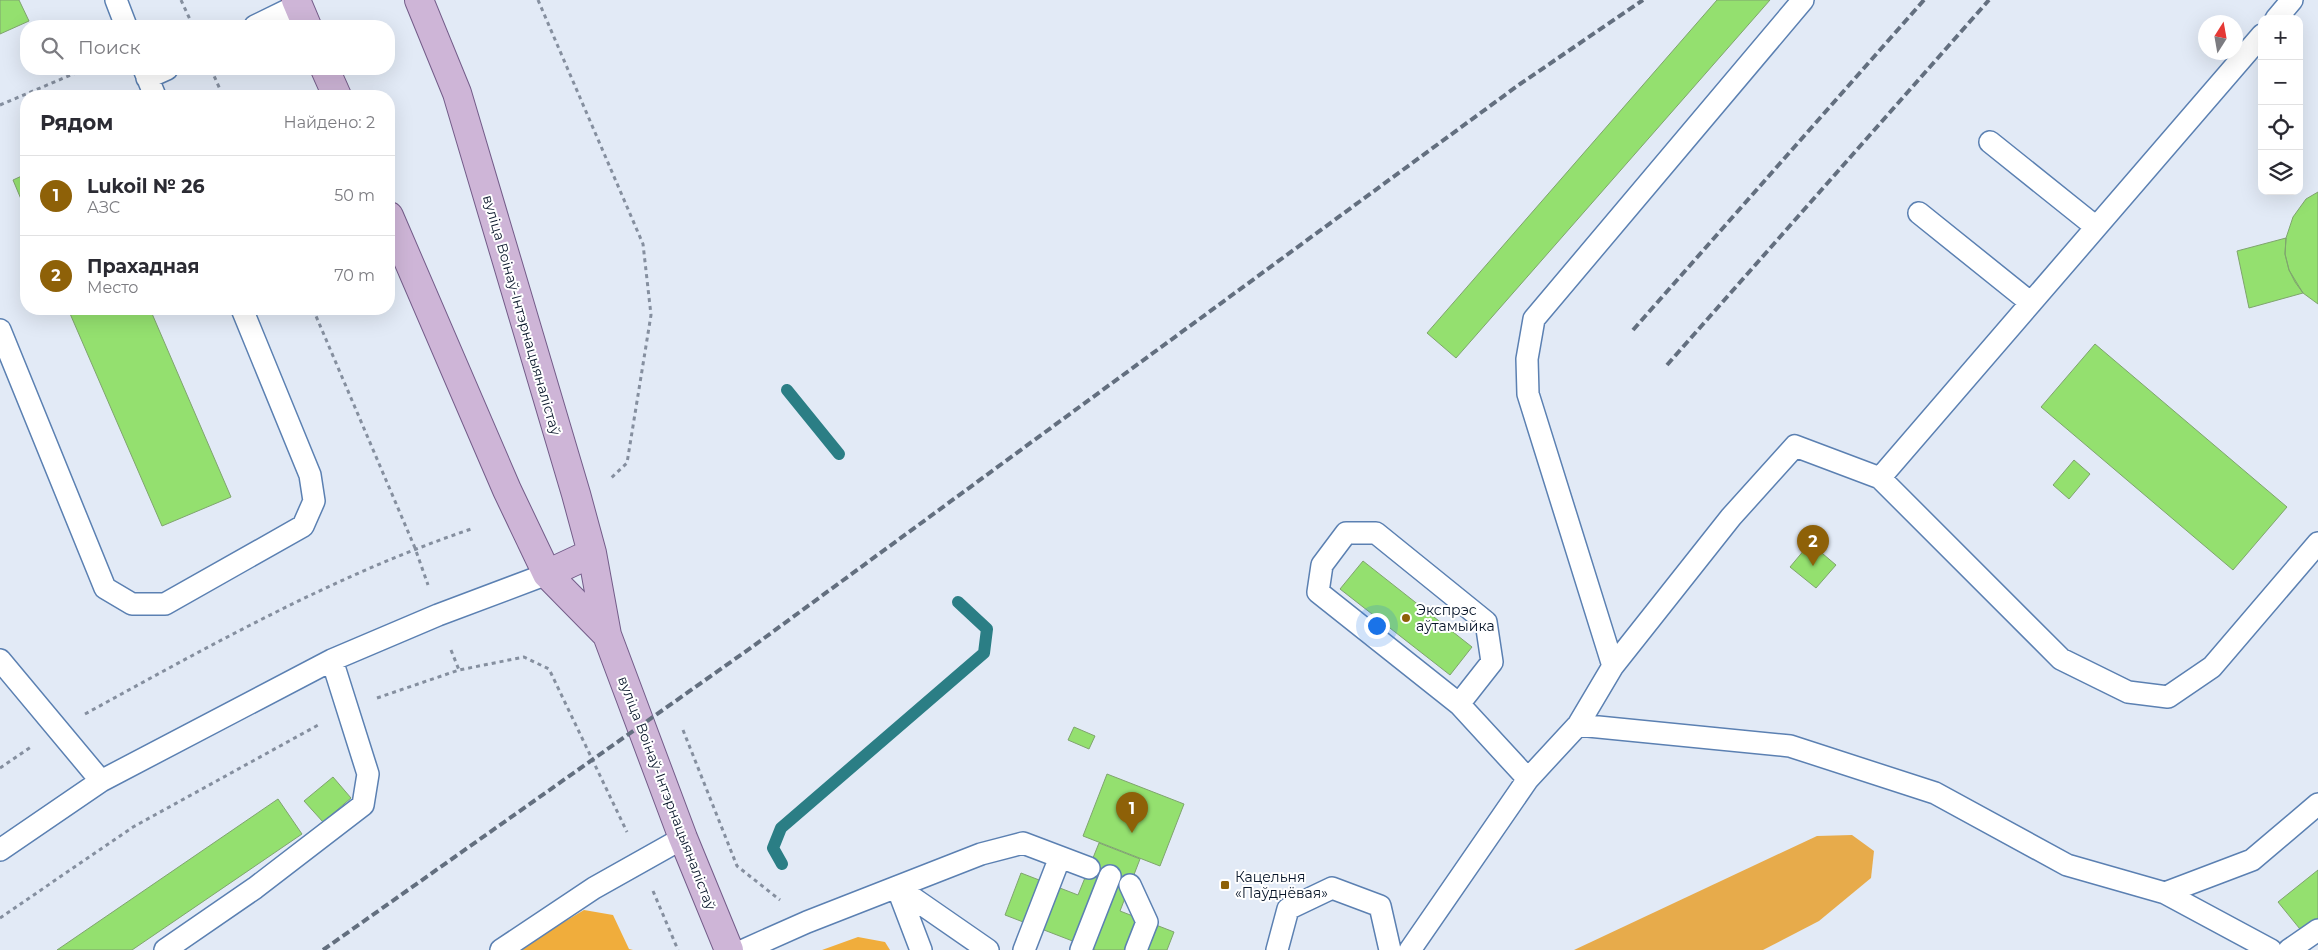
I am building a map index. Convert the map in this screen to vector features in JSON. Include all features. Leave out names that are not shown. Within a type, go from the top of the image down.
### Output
[{"type":"main road","name":"вуліца Воінаў-Інтэрнацыяналістаў","points":[[419,0],[457,93],[592,553],[607,635],[683,838],[729,950]]},
{"type":"main road","points":[[328,75],[334,90]]},
{"type":"main road","name":"вуліца Воінаў-Інтэрнацыяналістаў","points":[[395,230],[507,490],[547,574],[607,635]]},
{"type":"main road","points":[[547,574],[592,553]]},
{"type":"lane","points":[[116,0],[124,20]]},
{"type":"lane","points":[[1613,666],[1528,394],[1526,360],[1534,319],[1803,0]]},
{"type":"lane","points":[[2279,15],[2292,0]]},
{"type":"lane","points":[[272,20],[300,10]]},
{"type":"lane","points":[[1880,478],[2258,40]]},
{"type":"lane","points":[[1990,142],[2096,227]]},
{"type":"lane","points":[[1919,213],[2031,303]]},
{"type":"lane","points":[[0,330],[105,588],[132,604],[165,604],[303,526],[314,501],[310,476],[244,315]]},
{"type":"lane","points":[[1410,950],[1528,779],[1578,725],[1613,666],[1731,517],[1795,446],[1880,478],[2061,659],[2128,692],[2168,697],[2212,666],[2318,543]]},
{"type":"lane","points":[[1459,704],[1492,662],[1486,622],[1376,533],[1346,533],[1322,564],[1318,592],[1459,704],[1528,779]]},
{"type":"lane","points":[[0,850],[101,781],[332,660],[438,615],[547,574]]},
{"type":"lane","points":[[0,660],[101,781]]},
{"type":"lane","points":[[165,950],[255,888],[363,805],[368,774],[332,660]]},
{"type":"lane","points":[[1578,725],[1790,746],[1935,793],[2067,865],[2165,893],[2271,950]]},
{"type":"lane","points":[[2165,893],[2252,860],[2318,804]]},
{"type":"lane","points":[[501,950],[594,888],[683,838]]},
{"type":"lane","points":[[744,950],[807,922],[981,854],[1023,843],[1089,868]]},
{"type":"lane","points":[[1024,950],[1060,857]]},
{"type":"lane","points":[[1081,950],[1110,876]]},
{"type":"lane","points":[[1130,884],[1147,922],[1136,950]]},
{"type":"lane","points":[[897,887],[921,950]]},
{"type":"lane","points":[[897,887],[988,950]]},
{"type":"lane","points":[[1277,950],[1288,908],[1332,888],[1380,906],[1390,950]]},
{"type":"lane","points":[[2289,950],[2318,930]]},
{"type":"path","points":[[181,0],[189,20]]},
{"type":"path","points":[[538,0],[643,244],[651,315],[631,443],[627,463],[604,484]]},
{"type":"path","points":[[35,90],[71,75]]},
{"type":"path","points":[[214,75],[220,90]]},
{"type":"path","points":[[0,105],[20,97]]},
{"type":"path","points":[[316,315],[415,548],[430,594]]},
{"type":"path","points":[[0,768],[57,729],[240,629],[415,548],[474,528]]},
{"type":"path","points":[[451,650],[459,670]]},
{"type":"path","points":[[0,918],[134,828],[348,708],[459,670],[524,657],[549,669],[641,862],[678,950]]},
{"type":"path","points":[[679,722],[737,866],[807,922]]},
{"type":"shaded area","points":[[1852,835],[1874,851],[1871,878],[1819,921],[1763,950],[1574,950],[1817,836]]},
{"type":"shaded area","points":[[584,910],[613,915],[629,949],[633,950],[517,950]]},
{"type":"shaded area","points":[[858,937],[885,942],[890,950],[822,950]]},
{"type":"building","points":[[0,0],[19,0],[29,20],[20,20],[20,25],[0,34]]},
{"type":"building","points":[[1717,0],[1770,0],[1456,358],[1427,333]]},
{"type":"building","points":[[20,177],[20,197],[13,180]]},
{"type":"building","points":[[2318,192],[2318,304],[2303,293],[2295,282],[2289,270],[2285,254],[2286,238],[2293,217],[2306,199]]},
{"type":"building","points":[[2286,238],[2285,254],[2289,270],[2303,293],[2249,308],[2237,251]]},
{"type":"building","points":[[71,315],[153,315],[231,497],[162,526]]},
{"type":"building","points":[[2095,344],[2287,507],[2233,570],[2041,407]]},
{"type":"building","points":[[2074,460],[2090,474],[2069,499],[2053,485]]},
{"type":"building","points":[[1810,543],[1836,565],[1816,588],[1790,567]]},
{"type":"building","name":"Экспрэс аўтамыйка","points":[[1363,561],[1472,647],[1450,675],[1340,589]]},
{"type":"building","points":[[1074,727],[1095,736],[1089,749],[1068,740]]},
{"type":"building","points":[[1107,774],[1184,804],[1160,866],[1083,836]]},
{"type":"building","points":[[333,777],[351,798],[323,822],[304,801]]},
{"type":"building","points":[[278,799],[302,834],[132,950],[57,950]]},
{"type":"building","points":[[1099,843],[1140,859],[1120,911],[1174,932],[1167,950],[1096,950],[1005,915],[1021,873],[1078,895]]},
{"type":"building","points":[[2318,870],[2318,923],[2304,934],[2278,902]]},
{"type":"waterway","points":[[787,390],[839,454]]},
{"type":"waterway","points":[[782,864],[773,848],[781,828],[984,653],[987,629],[958,602]]},
{"type":"railway","points":[[323,950],[752,647],[1520,84],[1643,0]]},
{"type":"railway","points":[[1633,330],[1924,0]]},
{"type":"railway","points":[[1667,365],[1989,0]]},
{"type":"place","name":"Прахадная","points":[[1813,566]]},
{"type":"place","name":"Экспрэс аўтамыйка","points":[[1406,618]]},
{"type":"place","name":"Lukoil № 26","points":[[1132,833]]},
{"type":"place","name":"Кацельня «Паўднёвая»","points":[[1225,885]]}]
